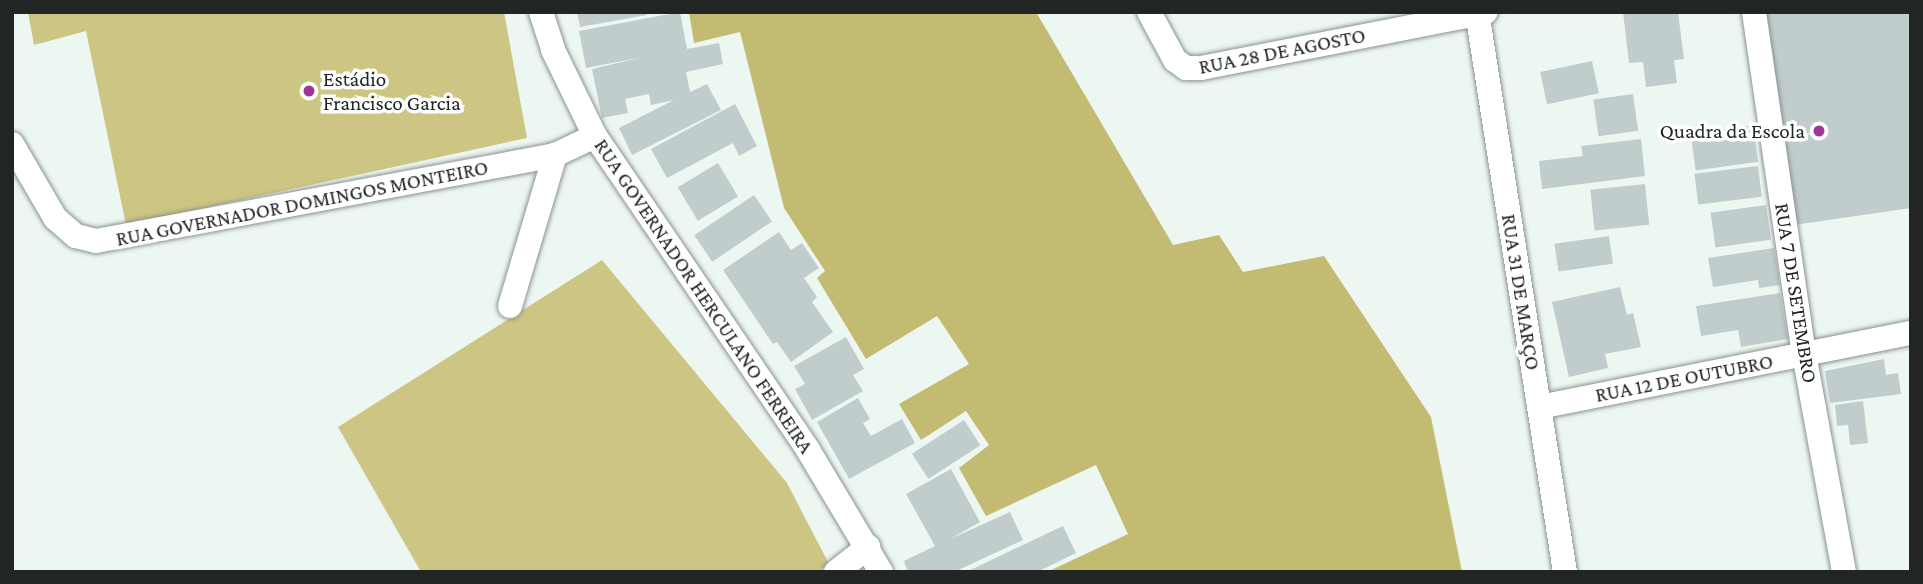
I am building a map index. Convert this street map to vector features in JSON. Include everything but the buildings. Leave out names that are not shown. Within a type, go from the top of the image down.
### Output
[{"type":"street","name":"RUA GOVERNADOR HERCULANO FERREIRA","points":[[541,12],[553,50],[595,136],[801,439],[881,572]]},
{"type":"street","name":"RUA 28 DE AGOSTO","points":[[1149,12],[1175,60],[1186,68],[1201,68],[1480,13]]},
{"type":"street","name":"RUA 7 DE SETEMBRO","points":[[1754,12],[1804,354],[1844,572]]},
{"type":"street","name":"RUA 31 DE MARÇO","points":[[1480,13],[1564,572]]},
{"type":"street","name":"RUA GOVERNADOR DOMINGOS MONTEIRO","points":[[12,144],[55,218],[76,236],[96,241],[555,155],[595,136]]},
{"type":"street","points":[[510,306],[555,155]]},
{"type":"street","name":"RUA 12 DE OUTUBRO","points":[[1540,407],[1911,333]]},
{"type":"street","points":[[836,572],[868,547]]},
{"type":"shaded area","name":"Estádio Francisco Garcia","points":[[28,12],[504,12],[527,138],[126,225],[86,31],[34,45]]},
{"type":"shaded area","points":[[689,12],[1036,12],[1173,245],[1219,235],[1243,272],[1324,256],[1431,417],[1462,572],[1047,572],[1128,534],[1096,465],[986,516],[959,468],[989,445],[966,411],[921,440],[899,404],[969,364],[937,316],[866,359],[817,278],[825,271],[784,208],[740,32],[694,43]]},
{"type":"shaded area","points":[[602,260],[787,483],[829,564],[818,572],[421,572],[338,427]]},
{"type":"place","name":"Estádio Francisco Garcia","points":[[309,91]]},
{"type":"place","name":"Quadra da Escola","points":[[1819,131]]}]
